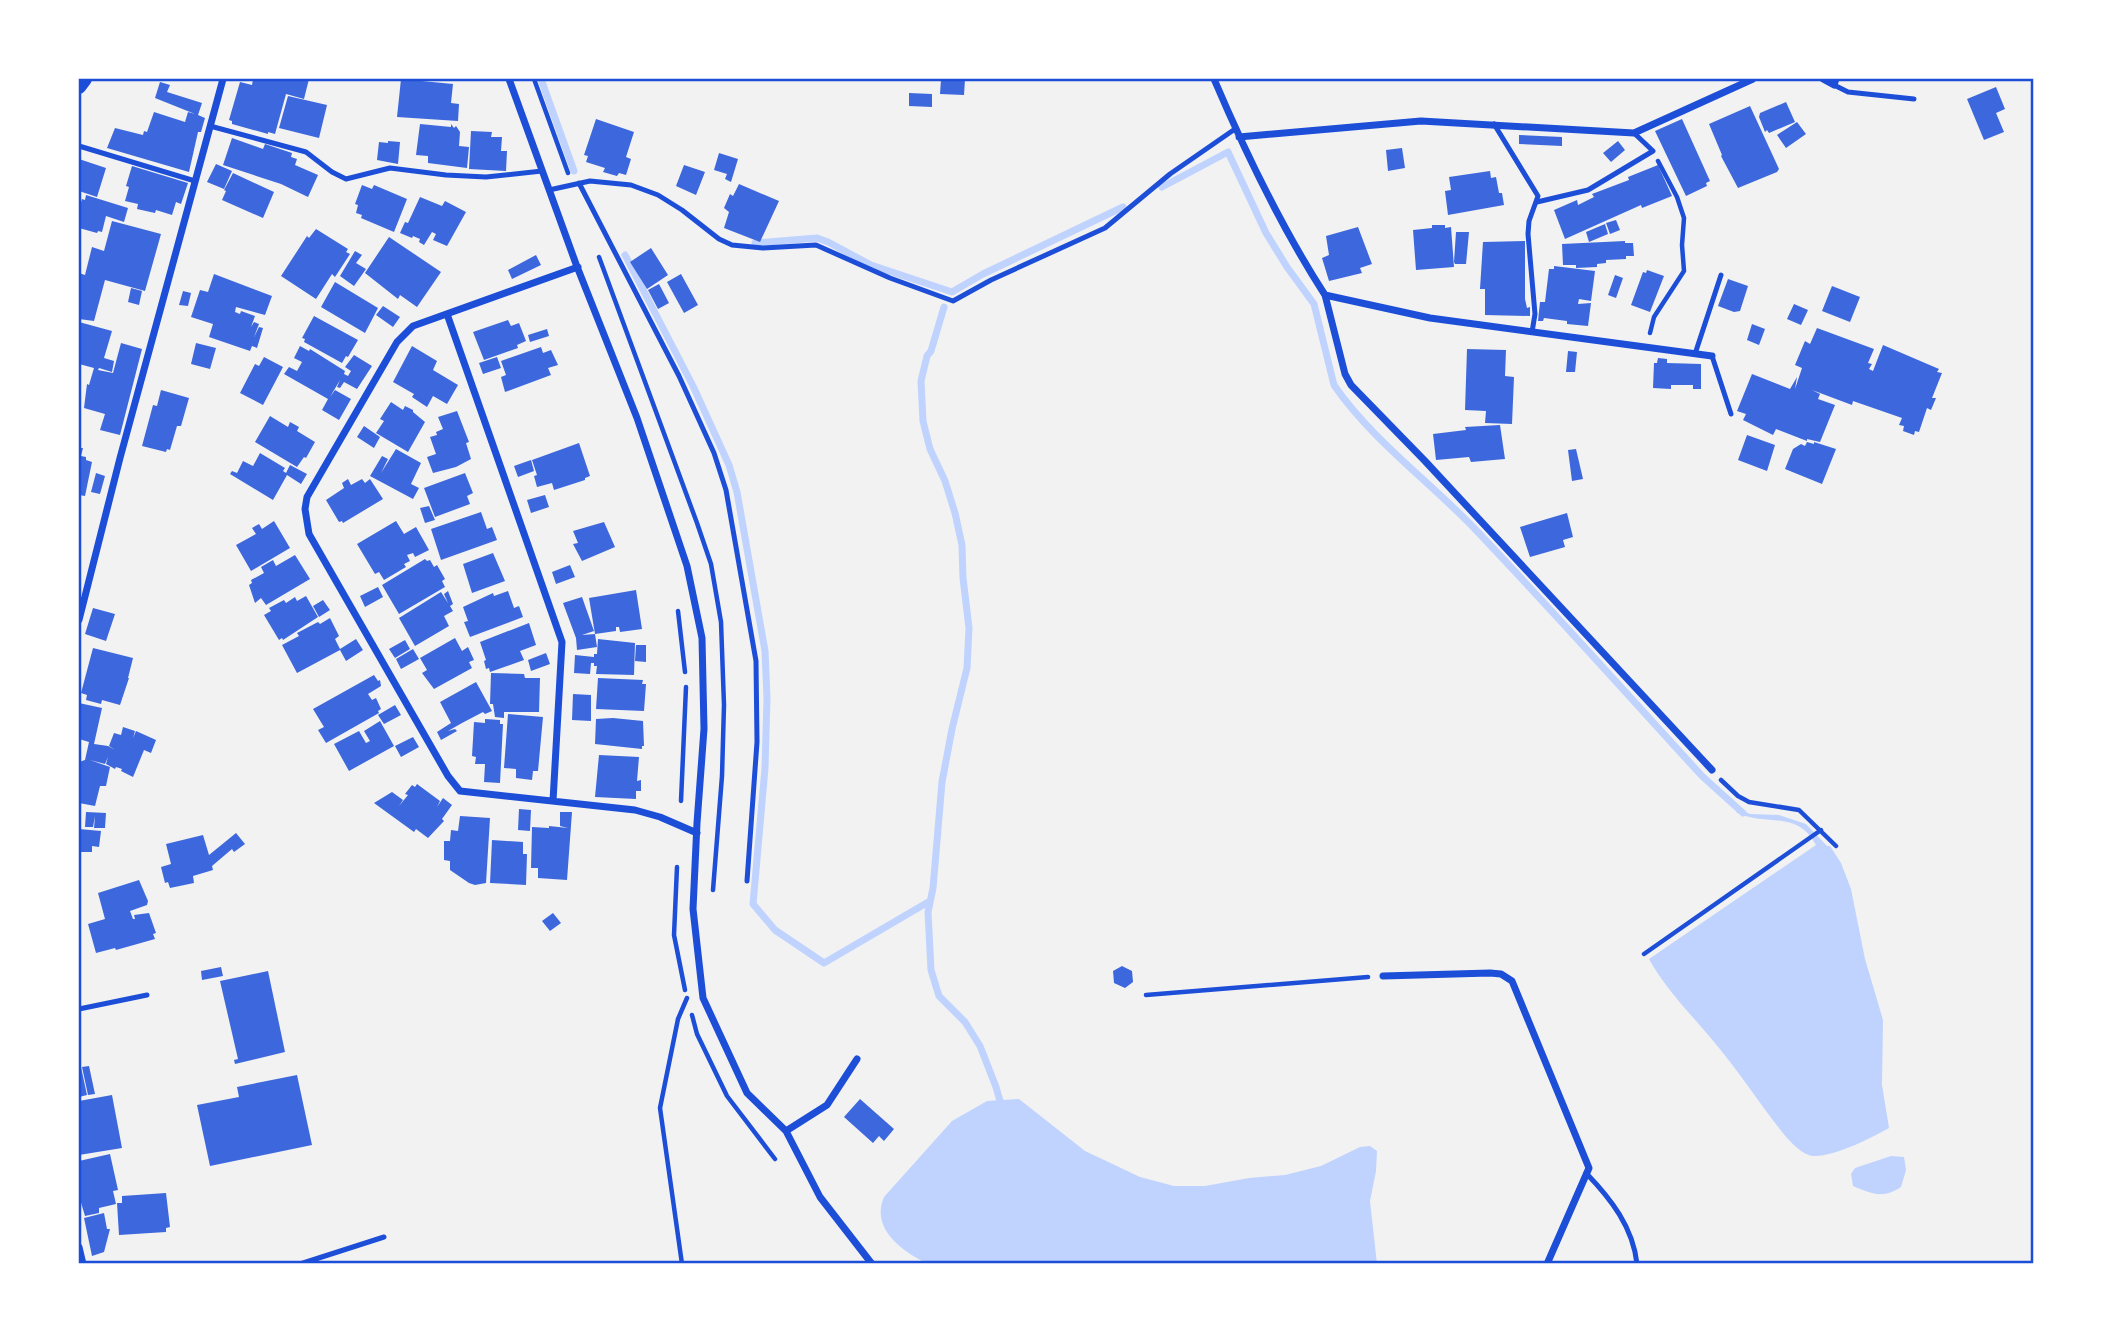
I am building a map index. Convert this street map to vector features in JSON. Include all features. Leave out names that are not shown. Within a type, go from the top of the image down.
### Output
[{"type":"main road","points":[[79,87],[85,79]]},
{"type":"street","points":[[79,617],[223,79]]},
{"type":"street","points":[[509,79],[578,268],[637,418],[687,566],[702,638],[704,729],[693,909],[703,998],[747,1093],[786,1131],[820,1197],[872,1264]]},
{"type":"street","points":[[1214,79],[1237,133],[1293,246],[1325,295],[1345,374],[1351,385],[1426,461],[1712,770]]},
{"type":"street","points":[[1237,133],[1421,121],[1634,133],[1753,79]]},
{"type":"street","points":[[1823,79],[1835,82]]},
{"type":"street","points":[[578,268],[413,326],[397,342],[307,497],[305,509],[309,534],[448,776],[460,791],[635,810],[660,817],[697,834]]},
{"type":"street","points":[[1325,295],[1430,318],[1712,356]]},
{"type":"street","points":[[447,314],[562,642],[553,801]]},
{"type":"street","points":[[1383,976],[1490,972],[1501,974],[1512,981],[1588,1168],[1547,1264]]},
{"type":"street","points":[[786,1131],[827,1105],[858,1059]]},
{"type":"street","points":[[79,1247],[83,1264]]},
{"type":"lane","points":[[1835,82],[1848,92],[1914,99]]},
{"type":"lane","points":[[1494,124],[1538,196],[1529,221],[1528,234],[1535,314],[1532,332]]},
{"type":"lane","points":[[210,126],[306,152],[346,179],[390,168],[486,177],[542,171]]},
{"type":"lane","points":[[549,190],[602,180],[631,185],[658,195],[719,239],[732,245],[763,248],[816,245],[890,278],[953,301],[991,280],[1105,228],[1170,174],[1237,133]]},
{"type":"lane","points":[[1538,202],[1588,190],[1653,151],[1634,133]]},
{"type":"lane","points":[[79,146],[195,181]]},
{"type":"lane","points":[[579,183],[679,376],[714,453],[726,489],[756,661],[757,742],[747,881]]},
{"type":"lane","points":[[1695,354],[1721,275]]},
{"type":"lane","points":[[1712,356],[1731,414]]},
{"type":"lane","points":[[79,1009],[147,995]]},
{"type":"lane","points":[[1586,1173],[1612,1199],[1623,1220],[1637,1264]]},
{"type":"lane","points":[[300,1264],[384,1237]]},
{"type":"path","points":[[534,79],[569,174]]},
{"type":"path","points":[[1645,347],[1654,317],[1684,271],[1685,265],[1682,246],[1684,218],[1677,197],[1653,151]]},
{"type":"path","points":[[677,605],[686,677],[681,804]]},
{"type":"path","points":[[1712,770],[1749,803],[1799,810],[1836,846]]},
{"type":"path","points":[[1644,954],[1821,830]]},
{"type":"path","points":[[1146,995],[1383,976]]},
{"type":"path","points":[[682,1264],[660,1108],[678,1019],[687,998]]},
{"type":"water","points":[[1738,808],[1750,814],[1779,815],[1806,824],[1830,846],[1841,863],[1851,889],[1865,959],[1883,1020],[1882,1085],[1889,1128],[1831,1153],[1809,1155],[1787,1138],[1728,1059],[1673,994],[1649,959],[1816,845],[1799,826],[1747,816],[1736,812]]},
{"type":"water","points":[[1019,1099],[1085,1151],[1140,1177],[1174,1186],[1205,1186],[1285,1175],[1321,1166],[1360,1147],[1370,1146],[1377,1151],[1370,1201],[1377,1264],[928,1264],[899,1246],[885,1229],[881,1219],[884,1197],[952,1121],[987,1101]]},
{"type":"water","points":[[1891,1156],[1904,1157],[1906,1170],[1901,1187],[1889,1193],[1877,1194],[1853,1186],[1851,1174],[1855,1168]]},
{"type":"building","points":[[253,79],[309,79],[304,99],[286,94],[275,134],[232,124],[229,120],[240,82],[252,85]]},
{"type":"building","points":[[401,79],[453,84],[451,103],[459,104],[458,121],[397,117]]},
{"type":"building","points":[[941,79],[965,79],[964,95],[940,94]]},
{"type":"building","points":[[160,82],[170,85],[167,92],[202,103],[198,115],[205,118],[201,132],[198,132],[189,172],[107,148],[115,128],[143,135],[144,131],[147,132],[154,112],[185,122],[188,112],[195,114],[155,98]]},
{"type":"building","points":[[1996,87],[2005,109],[1996,113],[2004,132],[1984,140],[1967,99]]},
{"type":"building","points":[[909,93],[932,94],[932,107],[909,106]]},
{"type":"building","points":[[288,96],[327,105],[319,138],[279,128]]},
{"type":"building","points":[[1786,102],[1795,122],[1769,133],[1767,130],[1765,132],[1760,113]]},
{"type":"building","points":[[1750,106],[1779,169],[1738,188],[1721,156],[1709,124]]},
{"type":"building","points":[[596,119],[634,132],[626,157],[631,159],[626,175],[619,173],[617,176],[603,172],[605,168],[586,162],[588,156],[584,155]]},
{"type":"building","points":[[1682,119],[1710,181],[1706,183],[1707,186],[1686,196],[1655,131]]},
{"type":"building","points":[[1797,122],[1806,134],[1786,148],[1777,135]]},
{"type":"building","points":[[420,124],[451,127],[451,124],[454,128],[456,126],[460,132],[459,146],[469,147],[467,168],[428,163],[428,156],[416,155]]},
{"type":"building","points":[[471,131],[492,132],[491,137],[502,137],[501,151],[507,151],[506,171],[469,169]]},
{"type":"building","points":[[1519,135],[1562,137],[1562,146],[1519,144]]},
{"type":"building","points":[[232,138],[263,149],[265,144],[292,153],[291,157],[297,159],[295,165],[318,175],[308,197],[281,184],[223,165]]},
{"type":"building","points":[[1618,141],[1625,150],[1611,162],[1603,153]]},
{"type":"building","points":[[379,142],[400,142],[398,164],[377,160]]},
{"type":"building","points":[[1402,148],[1405,168],[1388,171],[1386,150]]},
{"type":"building","points":[[719,153],[738,159],[731,182],[725,179],[727,174],[714,170]]},
{"type":"building","points":[[79,159],[106,168],[97,197],[79,191]]},
{"type":"building","points":[[216,164],[232,171],[224,189],[207,182]]},
{"type":"building","points":[[684,165],[705,172],[696,195],[676,186]]},
{"type":"building","points":[[1658,165],[1672,196],[1642,208],[1641,205],[1565,239],[1554,210],[1577,200],[1578,205],[1594,197],[1592,194]]},
{"type":"building","points":[[132,166],[188,183],[181,204],[176,202],[172,215],[156,210],[155,213],[137,209],[138,204],[125,201]]},
{"type":"building","points":[[1490,171],[1491,178],[1496,177],[1504,205],[1448,215],[1445,191],[1451,190],[1449,177]]},
{"type":"building","points":[[233,173],[274,192],[263,218],[222,200]]},
{"type":"building","points":[[739,184],[779,201],[760,242],[724,228],[729,212],[724,208],[730,194],[733,196]]},
{"type":"building","points":[[362,185],[372,189],[374,185],[407,199],[394,232],[361,218],[362,215],[356,213],[358,205],[355,204]]},
{"type":"building","points":[[86,195],[128,208],[124,222],[106,216],[102,232],[79,228],[79,209]]},
{"type":"building","points":[[420,197],[442,206],[445,201],[466,212],[447,246],[433,240],[436,234],[432,232],[424,245],[419,242],[420,239],[400,233],[405,222],[408,223]]},
{"type":"building","points":[[1616,220],[1620,230],[1610,234],[1606,223]]},
{"type":"building","points":[[112,221],[161,234],[145,291],[105,280],[94,321],[79,319],[79,273],[85,275],[92,247],[104,251]]},
{"type":"building","points":[[1605,224],[1608,234],[1589,242],[1586,232]]},
{"type":"building","points":[[1432,225],[1451,227],[1454,267],[1416,270],[1413,230],[1432,228]]},
{"type":"building","points":[[1358,227],[1372,264],[1360,268],[1362,273],[1329,281],[1322,258],[1329,255],[1326,236]]},
{"type":"building","points":[[316,229],[348,249],[346,252],[350,254],[335,277],[332,274],[316,299],[281,276],[307,236],[309,238]]},
{"type":"building","points":[[1456,232],[1469,232],[1466,264],[1454,262]]},
{"type":"building","points":[[389,237],[441,272],[417,307],[400,295],[398,299],[365,273]]},
{"type":"building","points":[[1525,241],[1525,299],[1527,308],[1530,307],[1530,316],[1485,315],[1485,289],[1480,289],[1483,242]]},
{"type":"building","points":[[1625,241],[1633,243],[1634,256],[1606,260],[1606,263],[1597,264],[1597,267],[1576,268],[1576,265],[1563,265],[1562,244]]},
{"type":"building","points":[[651,248],[668,275],[647,289],[630,262]]},
{"type":"building","points":[[355,251],[362,255],[356,263],[366,269],[354,286],[340,276]]},
{"type":"building","points":[[536,255],[541,265],[512,279],[508,270]]},
{"type":"building","points":[[1554,266],[1595,271],[1591,301],[1579,299],[1578,304],[1591,303],[1588,326],[1544,318],[1543,321],[1538,321],[1540,302],[1545,302],[1549,269],[1554,269]]},
{"type":"building","points":[[1647,270],[1664,276],[1650,312],[1631,305],[1643,272],[1646,273]]},
{"type":"building","points":[[214,274],[272,296],[265,315],[236,307],[235,312],[240,314],[241,311],[255,316],[251,327],[254,322],[259,324],[254,337],[259,327],[263,328],[257,348],[252,346],[250,351],[209,337],[213,324],[191,317],[200,290],[208,292]]},
{"type":"building","points":[[681,274],[698,305],[684,313],[667,282]]},
{"type":"building","points":[[1615,275],[1623,278],[1616,298],[1608,295]]},
{"type":"building","points":[[1728,279],[1748,286],[1740,311],[1734,312],[1718,306]]},
{"type":"building","points":[[335,282],[378,308],[365,333],[321,307]]},
{"type":"building","points":[[659,284],[669,303],[658,309],[648,290]]},
{"type":"building","points":[[1832,286],[1860,297],[1850,322],[1822,311]]},
{"type":"building","points":[[131,288],[142,291],[139,305],[128,302]]},
{"type":"building","points":[[183,291],[191,293],[188,306],[179,305]]},
{"type":"building","points":[[1794,304],[1808,310],[1801,325],[1787,319]]},
{"type":"building","points":[[383,306],[400,317],[393,327],[376,315]]},
{"type":"building","points":[[314,316],[358,340],[342,363],[304,342],[305,339],[302,338]]},
{"type":"building","points":[[508,320],[511,326],[519,323],[526,341],[517,345],[518,348],[484,360],[473,332]]},
{"type":"building","points":[[79,322],[112,331],[104,358],[114,361],[112,372],[99,368],[98,370],[113,373],[121,343],[142,349],[120,435],[100,430],[105,414],[84,408],[87,384],[89,385],[94,368],[79,364]]},
{"type":"building","points":[[1752,324],[1765,329],[1759,345],[1747,340]]},
{"type":"building","points":[[1817,328],[1874,349],[1868,363],[1872,364],[1869,369],[1873,371],[1883,345],[1939,369],[1937,372],[1942,373],[1932,398],[1936,398],[1931,410],[1927,408],[1919,432],[1915,431],[1914,435],[1903,431],[1904,426],[1899,425],[1902,418],[1853,401],[1852,405],[1812,390],[1820,394],[1818,399],[1835,405],[1820,442],[1807,441],[1776,429],[1773,435],[1743,420],[1746,414],[1737,411],[1752,374],[1790,389],[1797,377],[1795,389],[1802,368],[1795,365],[1805,341],[1810,344]]},
{"type":"building","points":[[547,329],[549,336],[530,342],[528,335]]},
{"type":"building","points":[[196,343],[216,348],[210,369],[191,364]]},
{"type":"building","points":[[300,346],[309,351],[310,349],[345,371],[344,374],[348,376],[351,371],[345,367],[354,355],[372,366],[357,389],[344,382],[340,388],[337,387],[340,380],[330,397],[335,390],[351,399],[339,420],[322,410],[328,399],[284,374],[289,367],[297,371],[302,362],[294,358]]},
{"type":"building","points":[[412,346],[437,361],[433,370],[458,385],[447,404],[433,396],[427,407],[412,397],[414,394],[393,382]]},
{"type":"building","points":[[541,347],[543,353],[551,350],[558,365],[548,368],[551,375],[505,392],[501,377],[506,375],[501,361]]},
{"type":"building","points":[[1467,349],[1506,350],[1505,376],[1514,377],[1512,424],[1485,423],[1486,411],[1465,410]]},
{"type":"building","points":[[1568,351],[1577,352],[1575,372],[1566,372]]},
{"type":"building","points":[[264,357],[283,367],[263,405],[240,393],[255,364],[259,366]]},
{"type":"building","points":[[497,357],[501,368],[483,374],[479,363]]},
{"type":"building","points":[[1658,358],[1667,359],[1667,363],[1701,364],[1701,389],[1693,389],[1693,385],[1671,385],[1671,389],[1653,388],[1654,363],[1657,363]]},
{"type":"building","points":[[161,390],[189,398],[181,426],[177,426],[170,450],[167,449],[166,452],[142,446],[153,405],[157,406]]},
{"type":"building","points":[[391,402],[403,410],[405,406],[413,410],[425,422],[408,452],[376,433],[384,421],[380,419]]},
{"type":"building","points":[[457,411],[469,442],[466,443],[471,459],[456,467],[433,473],[427,457],[436,454],[430,437],[443,429],[438,417]]},
{"type":"building","points":[[270,416],[288,427],[290,422],[299,427],[297,431],[315,442],[297,467],[255,442]]},
{"type":"building","points":[[1500,425],[1505,459],[1471,462],[1469,457],[1436,460],[1433,434],[1466,430],[1465,427]]},
{"type":"building","points":[[364,426],[380,437],[374,448],[357,437]]},
{"type":"building","points":[[1747,435],[1775,445],[1767,471],[1738,460]]},
{"type":"building","points":[[1807,442],[1836,449],[1822,484],[1785,469],[1793,449],[1801,444],[1805,446]]},
{"type":"building","points":[[579,443],[590,476],[554,490],[552,483],[537,487],[534,476],[537,475],[532,460]]},
{"type":"building","points":[[79,448],[83,448],[81,456],[92,462],[85,496],[79,495]]},
{"type":"building","points":[[396,449],[421,463],[411,484],[419,488],[413,499],[370,476],[382,456],[388,459],[381,473]]},
{"type":"building","points":[[1576,449],[1583,479],[1572,481],[1568,450]]},
{"type":"building","points":[[260,453],[285,468],[283,471],[286,473],[290,465],[307,474],[301,484],[287,475],[273,500],[230,474],[232,471],[237,473],[243,461],[253,466]]},
{"type":"building","points":[[531,460],[534,471],[518,477],[514,466]]},
{"type":"building","points":[[96,473],[105,476],[100,494],[91,492]]},
{"type":"building","points":[[465,473],[473,493],[467,496],[470,504],[435,517],[424,488]]},
{"type":"building","points":[[348,479],[351,485],[362,479],[365,483],[370,479],[383,499],[343,523],[339,522],[326,500],[344,488],[342,483]]},
{"type":"building","points":[[545,495],[549,507],[531,513],[527,500]]},
{"type":"building","points":[[429,506],[435,520],[425,523],[420,508]]},
{"type":"building","points":[[481,512],[487,529],[492,527],[497,540],[441,560],[431,529]]},
{"type":"building","points":[[1567,513],[1573,537],[1563,540],[1565,547],[1530,557],[1520,527]]},
{"type":"building","points":[[274,521],[290,548],[251,571],[236,545],[256,534],[252,528],[259,524],[262,529]]},
{"type":"building","points":[[396,521],[404,534],[416,527],[429,550],[415,557],[413,553],[407,555],[410,561],[404,564],[406,567],[384,580],[379,572],[375,574],[357,544]]},
{"type":"building","points":[[604,522],[615,547],[582,561],[573,544],[578,543],[573,531]]},
{"type":"building","points":[[493,553],[505,581],[472,593],[463,564]]},
{"type":"building","points":[[295,555],[310,579],[266,605],[261,598],[255,603],[249,585],[251,580],[264,573],[261,567],[273,560],[276,566]]},
{"type":"building","points":[[425,559],[430,560],[434,567],[437,565],[445,579],[442,581],[445,587],[399,614],[382,585]]},
{"type":"building","points":[[570,565],[575,577],[556,584],[552,572]]},
{"type":"building","points":[[378,587],[383,597],[365,607],[360,596]]},
{"type":"building","points":[[636,590],[642,629],[620,632],[619,627],[616,627],[616,631],[595,634],[589,598]]},
{"type":"building","points":[[448,591],[453,611],[444,616],[449,626],[415,646],[399,618],[441,592],[448,603],[444,594]]},
{"type":"building","points":[[508,591],[514,608],[519,606],[523,617],[470,637],[464,622],[468,621],[463,607],[493,593],[494,596]]},
{"type":"building","points":[[306,596],[318,617],[279,640],[264,615],[271,611],[269,608],[284,600],[286,603],[295,597],[297,601]]},
{"type":"building","points":[[582,597],[594,631],[582,635],[595,634],[597,647],[577,650],[576,638],[563,603]]},
{"type":"building","points":[[323,600],[330,610],[319,617],[313,606]]},
{"type":"building","points":[[93,608],[115,614],[106,641],[85,634]]},
{"type":"building","points":[[330,618],[339,636],[335,639],[340,649],[356,639],[363,650],[346,661],[340,650],[297,673],[282,645],[299,636],[297,633]]},
{"type":"building","points":[[529,623],[536,645],[520,651],[524,660],[490,672],[489,668],[486,669],[480,642]]},
{"type":"building","points":[[455,638],[462,651],[468,647],[474,660],[469,662],[472,668],[434,689],[422,673],[427,670],[420,658]]},
{"type":"building","points":[[598,639],[635,643],[634,675],[596,674],[597,666],[594,666],[594,663],[591,663],[590,674],[574,673],[575,655],[594,657],[594,654],[597,654]]},
{"type":"building","points":[[405,640],[410,649],[395,658],[389,649]]},
{"type":"building","points":[[636,645],[646,645],[646,662],[635,661]]},
{"type":"building","points":[[93,648],[133,658],[120,705],[102,700],[101,704],[86,700],[87,695],[81,693]]},
{"type":"building","points":[[413,649],[419,659],[401,669],[396,659]]},
{"type":"building","points":[[546,653],[550,664],[531,671],[528,660]]},
{"type":"building","points":[[491,673],[524,674],[525,678],[540,678],[539,712],[504,712],[504,718],[495,717],[493,704],[490,704]]},
{"type":"building","points":[[374,675],[380,680],[381,686],[368,694],[372,700],[376,698],[381,709],[379,713],[326,743],[318,730],[324,727],[313,709]]},
{"type":"building","points":[[598,678],[643,680],[642,684],[646,684],[644,711],[596,709]]},
{"type":"building","points":[[476,682],[492,711],[485,714],[483,712],[462,723],[448,731],[457,731],[441,740],[437,732],[451,723],[440,702]]},
{"type":"building","points":[[573,694],[591,695],[591,721],[572,720]]},
{"type":"building","points":[[79,703],[102,708],[94,744],[115,750],[109,746],[114,733],[121,735],[123,727],[135,731],[133,738],[136,731],[156,740],[151,753],[144,750],[133,777],[121,771],[122,769],[106,764],[108,757],[105,764],[90,760],[110,767],[106,786],[100,786],[95,806],[79,803],[79,762],[85,760],[89,742],[79,739]]},
{"type":"building","points":[[395,705],[401,715],[384,724],[378,715]]},
{"type":"building","points":[[508,714],[543,717],[538,771],[533,771],[532,780],[516,778],[516,769],[504,768]]},
{"type":"building","points":[[485,719],[500,720],[500,724],[503,724],[500,783],[484,782],[485,764],[475,764],[476,757],[472,756],[474,722],[485,723]]},
{"type":"building","points":[[596,719],[643,721],[642,749],[595,744]]},
{"type":"building","points":[[380,721],[394,746],[349,771],[334,744],[359,731],[366,743],[370,741],[364,731]]},
{"type":"building","points":[[413,737],[419,747],[401,757],[395,746]]},
{"type":"building","points":[[599,755],[639,757],[637,781],[641,780],[641,791],[636,791],[636,799],[595,797]]},
{"type":"building","points":[[417,784],[440,801],[437,807],[443,798],[452,805],[442,819],[444,821],[428,838],[416,829],[414,832],[374,803],[392,792],[403,800],[399,806],[408,795],[405,794],[412,785],[415,787]]},
{"type":"building","points":[[519,809],[531,810],[530,831],[518,830]]},
{"type":"building","points":[[86,812],[106,813],[105,828],[94,828],[95,816],[93,827],[85,827]]},
{"type":"building","points":[[560,812],[572,812],[567,880],[538,878],[538,868],[531,868],[532,827],[568,828],[560,826]]},
{"type":"building","points":[[460,816],[490,818],[486,883],[469,883],[450,870],[450,861],[444,860],[444,841],[450,841],[451,830],[458,831]]},
{"type":"building","points":[[79,829],[101,831],[99,847],[92,846],[92,852],[79,852]]},
{"type":"building","points":[[236,833],[245,844],[234,852],[232,849],[212,866],[213,870],[193,876],[194,883],[170,888],[168,882],[165,883],[161,867],[171,864],[166,844],[203,835],[209,855]]},
{"type":"building","points":[[492,840],[523,842],[523,854],[527,854],[526,885],[490,883]]},
{"type":"building","points":[[139,880],[148,901],[147,905],[130,911],[133,919],[134,915],[149,913],[156,933],[153,934],[155,939],[96,953],[88,924],[105,919],[98,893]]},
{"type":"building","points":[[553,913],[561,923],[550,931],[542,921]]},
{"type":"building","points":[[1122,966],[1132,971],[1133,982],[1125,988],[1114,983],[1113,971]]},
{"type":"building","points":[[221,967],[223,976],[202,980],[201,971]]},
{"type":"building","points":[[268,971],[285,1052],[235,1064],[234,1060],[238,1059],[220,981]]},
{"type":"building","points":[[89,1066],[95,1094],[88,1095],[82,1067]]},
{"type":"building","points":[[81,1067],[87,1095],[79,1097],[79,1068]]},
{"type":"building","points":[[297,1075],[312,1145],[210,1166],[197,1105],[239,1097],[237,1087]]},
{"type":"building","points":[[112,1095],[122,1148],[79,1155],[79,1101]]},
{"type":"building","points":[[860,1099],[894,1129],[884,1141],[879,1136],[873,1143],[844,1117]]},
{"type":"building","points":[[110,1154],[118,1190],[113,1191],[116,1204],[99,1208],[99,1213],[85,1216],[79,1196],[79,1161]]},
{"type":"building","points":[[166,1193],[170,1227],[166,1228],[166,1232],[119,1235],[117,1203],[122,1203],[122,1196]]},
{"type":"building","points":[[104,1213],[107,1229],[110,1229],[104,1252],[92,1256],[84,1218]]},
{"type":"waterway","points":[[541,79],[574,171]]},
{"type":"waterway","points":[[1162,187],[1228,152],[1266,233],[1314,304],[1334,385],[1365,423],[1475,529],[1702,776],[1743,813]]},
{"type":"waterway","points":[[755,243],[817,238],[871,265],[952,292],[983,274],[1123,207]]},
{"type":"waterway","points":[[625,255],[693,386],[729,465],[737,492],[765,651],[767,698],[765,768],[753,904],[775,930],[824,963],[930,901]]},
{"type":"waterway","points":[[944,307],[921,381],[923,421],[930,449],[945,481],[955,513],[962,545],[969,628],[967,668],[942,782],[933,888],[928,912],[931,970],[939,996],[965,1022],[980,1046],[1002,1108]]}]
